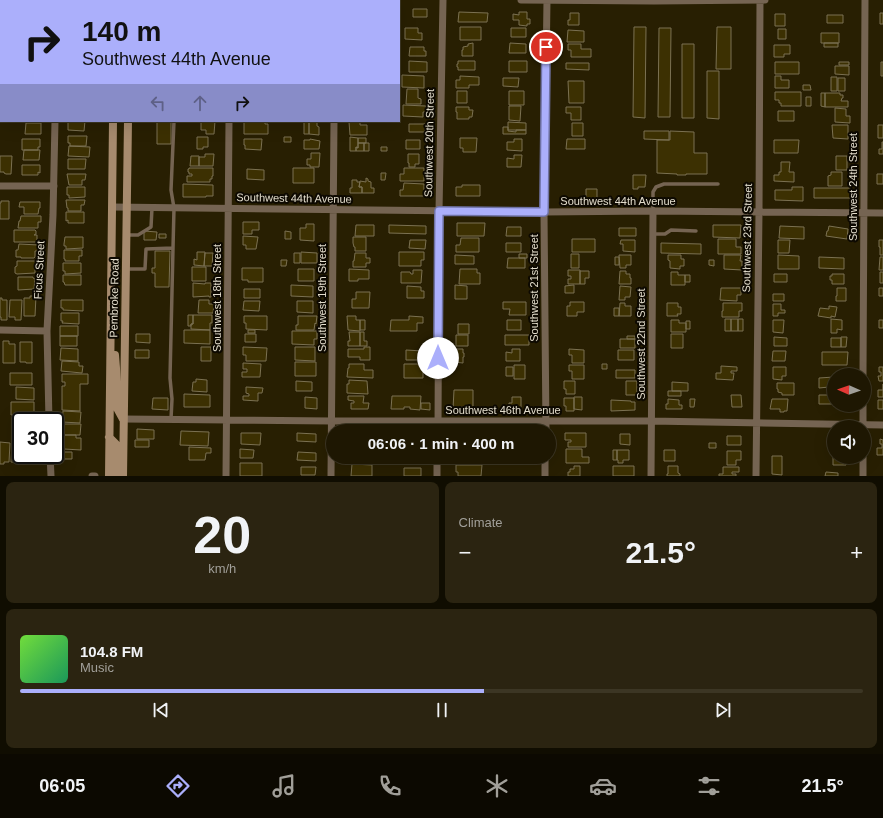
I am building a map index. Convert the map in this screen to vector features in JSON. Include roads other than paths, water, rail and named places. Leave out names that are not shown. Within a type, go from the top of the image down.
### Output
[{"type":"main road","name":"Pembroke Road","points":[[109,476],[113,122]]},
{"type":"main road","name":"Pembroke Road","points":[[123,476],[128,124]]},
{"type":"main road","points":[[111,322],[116,368],[116,408],[124,419]]},
{"type":"main road","points":[[109,437],[116,444],[116,476]]},
{"type":"street","name":"Southwest 20th Street","points":[[438,421],[439,211],[443,0]]},
{"type":"street","points":[[521,0],[765,0]]},
{"type":"street","name":"Southwest 21st Street","points":[[546,422],[544,212],[547,0]]},
{"type":"street","name":"Southwest 23rd Street","points":[[756,476],[760,0]]},
{"type":"street","name":"Southwest 24th Street","points":[[863,368],[865,0]]},
{"type":"street","name":"Ficus Street","points":[[49,412],[47,331],[54,186],[55,122]]},
{"type":"street","name":"Southwest 18th Street","points":[[226,476],[229,122]]},
{"type":"street","name":"Southwest 19th Street","points":[[331,476],[334,122]]},
{"type":"street","points":[[0,186],[54,186]]},
{"type":"street","name":"Southwest 44th Avenue","points":[[112,207],[544,212],[883,212]]},
{"type":"street","name":"Southwest 22nd Street","points":[[651,476],[653,211]]},
{"type":"street","points":[[0,330],[47,331]]},
{"type":"street","name":"Southwest 46th Avenue","points":[[124,419],[546,422],[651,421],[827,425]]},
{"type":"street","name":"Southwest 46th Avenue","points":[[871,426],[883,425]]},
{"type":"street","points":[[50,464],[51,476]]},
{"type":"street","points":[[437,476],[438,464]]},
{"type":"street","points":[[545,464],[545,476]]},
{"type":"street","points":[[863,464],[863,476]]},
{"type":"lane","points":[[172,419],[170,378],[174,208],[171,190],[174,122]]},
{"type":"lane","points":[[653,211],[653,192],[656,187],[664,184],[718,184]]},
{"type":"lane","points":[[126,235],[138,235],[151,227],[152,208]]},
{"type":"lane","points":[[653,234],[665,234],[671,230],[696,231]]},
{"type":"lane","points":[[126,269],[145,269],[146,248],[172,248]]}]
